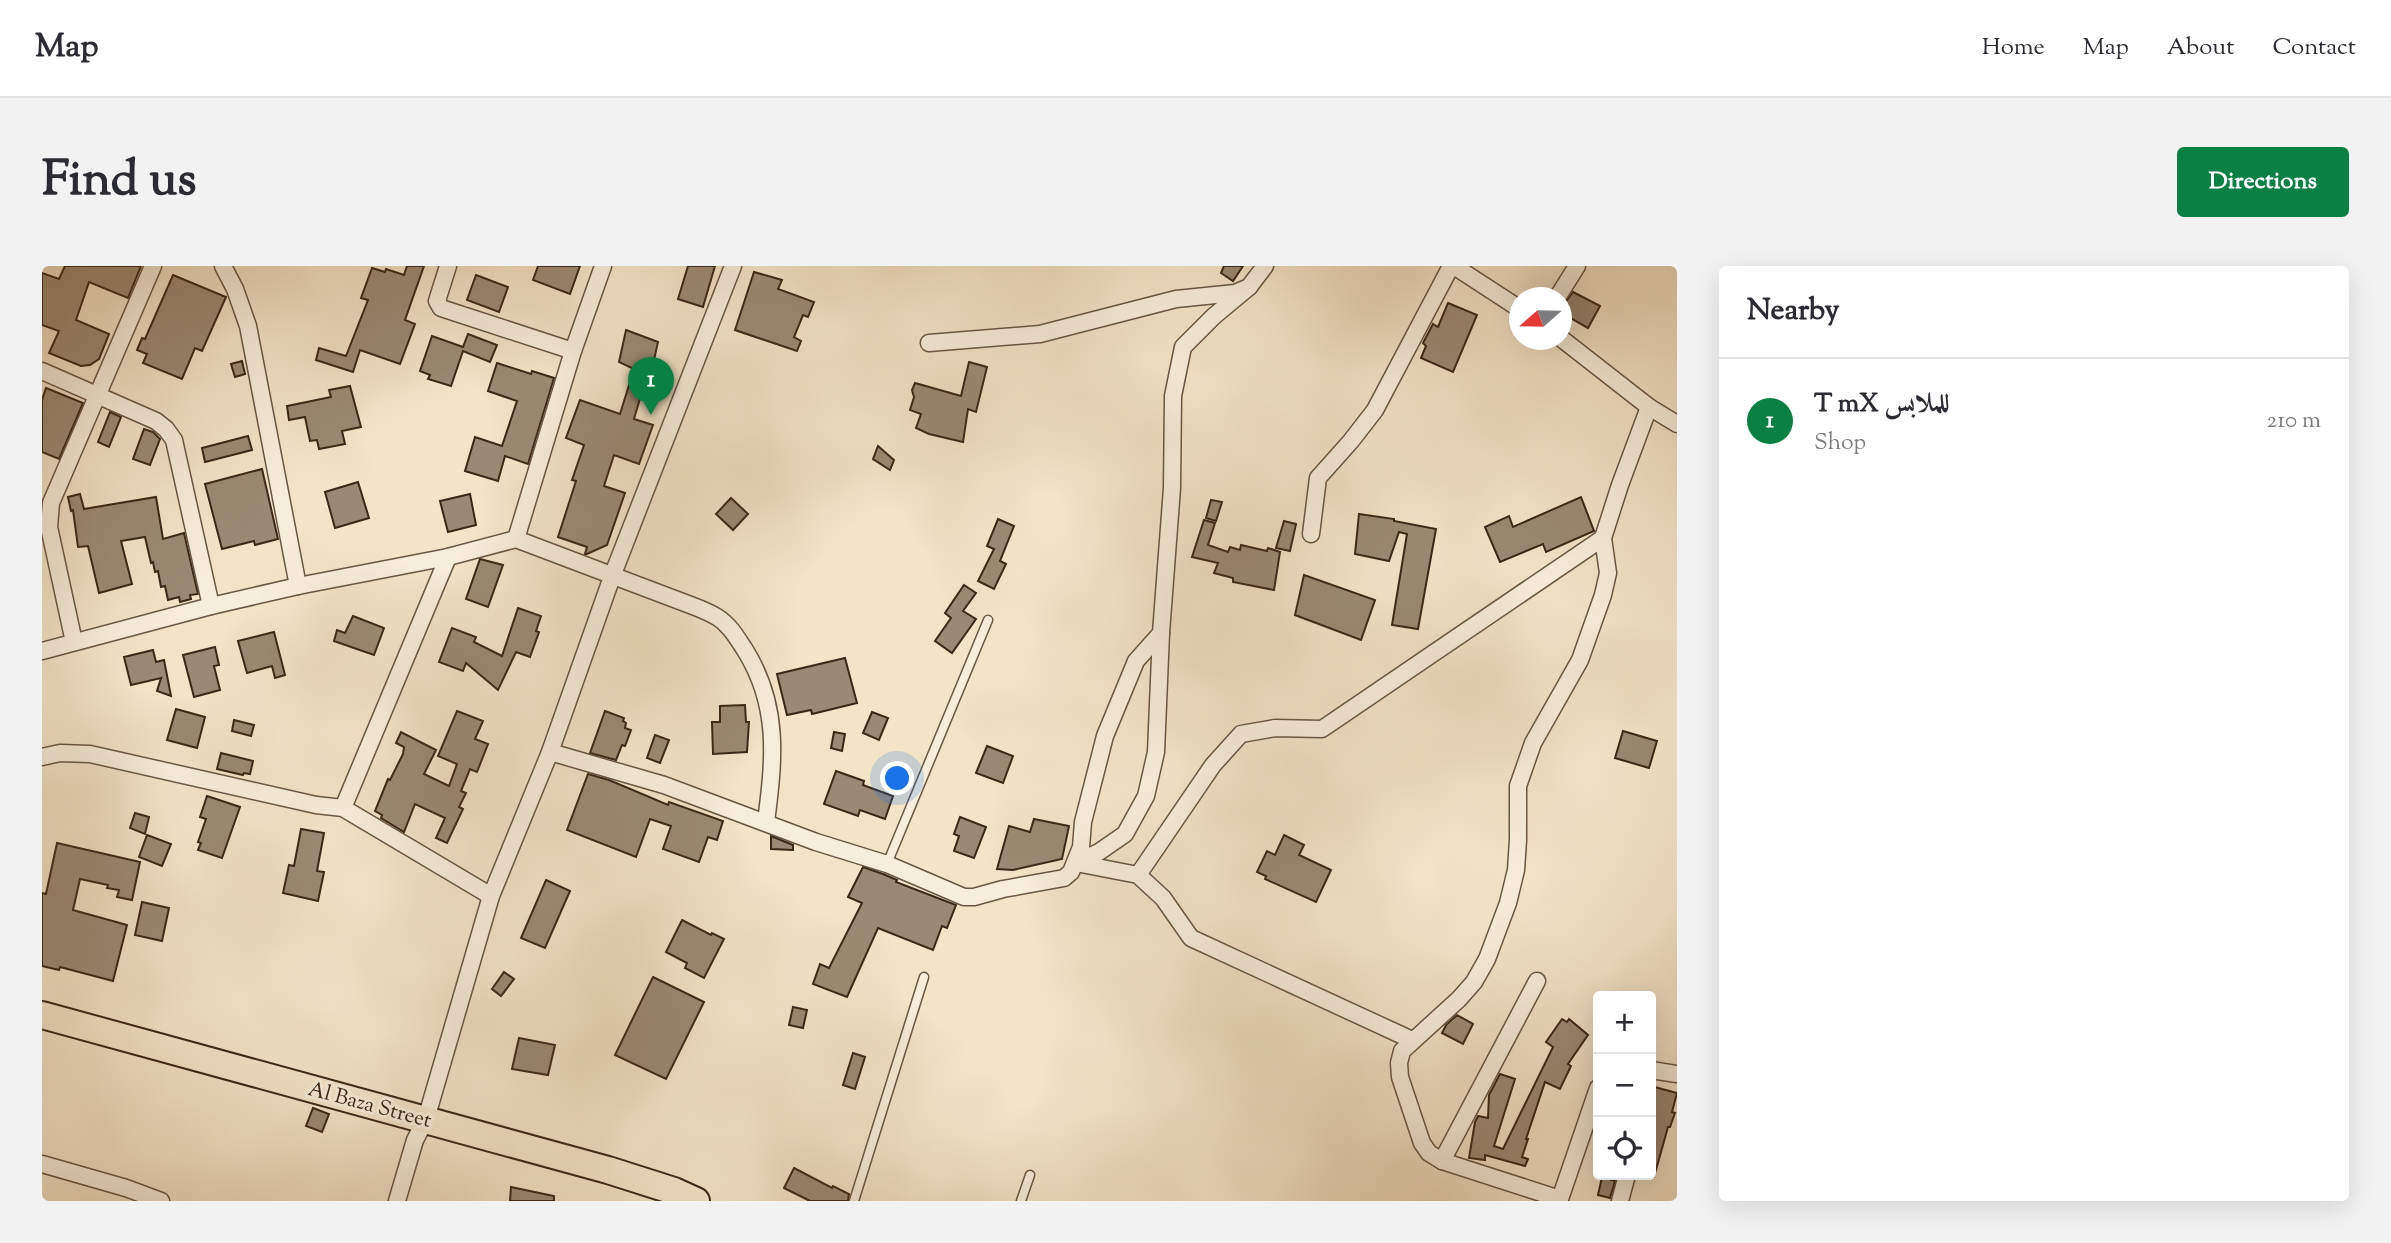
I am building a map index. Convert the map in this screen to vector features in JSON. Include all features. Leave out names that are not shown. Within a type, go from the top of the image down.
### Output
[{"type":"main road","name":"Al Baza Street","points":[[42,1015],[608,1170],[674,1191],[696,1201]]},
{"type":"street","points":[[74,642],[49,527],[51,503],[153,266]]},
{"type":"street","points":[[223,266],[235,289],[248,326],[298,586]]},
{"type":"street","points":[[448,266],[436,301],[441,308],[573,351]]},
{"type":"street","points":[[516,539],[573,351],[603,266]]},
{"type":"street","points":[[397,1201],[415,1140],[426,1119],[491,896],[550,752],[613,574],[733,266]]},
{"type":"street","points":[[1076,863],[1100,852],[1125,834],[1146,796],[1156,752],[1161,633],[1172,488],[1173,396],[1183,347],[1214,316],[1250,288],[1265,266]]},
{"type":"street","points":[[1311,534],[1318,478],[1375,410],[1453,266],[1509,302]]},
{"type":"street","points":[[1564,287],[1577,266]]},
{"type":"street","points":[[929,343],[1040,334],[1176,299],[1235,293],[1250,288]]},
{"type":"street","points":[[1572,347],[1649,407],[1677,424]]},
{"type":"street","points":[[42,371],[156,421],[166,429],[173,440],[211,606]]},
{"type":"street","points":[[1593,1105],[1565,1200],[1442,1161],[1429,1153],[1422,1143],[1400,1077],[1399,1063],[1402,1051],[1459,999],[1474,982],[1487,959],[1508,903],[1516,870],[1518,786],[1533,743],[1580,660],[1608,573],[1603,538],[1649,407]]},
{"type":"street","points":[[1138,875],[1213,765],[1241,734],[1275,728],[1322,729],[1603,538]]},
{"type":"street","points":[[42,651],[211,606],[516,539],[613,574],[718,618],[733,632],[762,682],[771,717],[773,764],[766,822]]},
{"type":"street","points":[[344,808],[448,556]]},
{"type":"street","points":[[550,752],[664,786],[816,842],[887,864],[954,893],[974,897],[1058,880],[1071,872],[1081,847],[1083,822],[1105,736],[1136,661],[1161,633]]},
{"type":"street","points":[[42,757],[60,753],[90,754],[317,805],[344,808],[491,896]]},
{"type":"street","points":[[1076,863],[1138,875],[1163,898],[1191,938],[1412,1040]]},
{"type":"street","points":[[1442,1161],[1537,981]]},
{"type":"street","points":[[1656,1071],[1677,1074]]},
{"type":"street","points":[[42,1164],[161,1201]]},
{"type":"street","points":[[1620,1201],[1626,1180]]},
{"type":"lane","points":[[887,864],[988,620]]},
{"type":"lane","points":[[854,1201],[924,977]]},
{"type":"lane","points":[[1021,1201],[1030,1175]]},
{"type":"building","points":[[65,266],[141,266],[128,298],[89,282],[76,320],[109,334],[99,359],[90,365],[81,366],[49,353],[59,331],[42,325],[42,273],[59,279]]},
{"type":"building","points":[[407,266],[424,266],[405,320],[415,324],[400,364],[360,350],[353,372],[316,360],[319,348],[346,356],[368,300],[361,298],[372,268],[404,275]]},
{"type":"building","points":[[538,266],[580,266],[570,294],[533,280]]},
{"type":"building","points":[[688,266],[715,266],[703,307],[678,299]]},
{"type":"building","points":[[1224,266],[1243,266],[1233,281],[1221,273]]},
{"type":"building","points":[[754,272],[782,280],[778,289],[814,302],[808,317],[803,315],[794,337],[801,341],[797,351],[735,330]]},
{"type":"building","points":[[173,275],[226,297],[202,351],[195,348],[182,379],[143,363],[147,354],[137,350],[142,338],[145,339]]},
{"type":"building","points":[[476,275],[508,287],[499,312],[467,300]]},
{"type":"building","points":[[1572,293],[1600,306],[1588,328],[1572,319]]},
{"type":"building","points":[[1448,303],[1477,315],[1453,372],[1421,358],[1426,346],[1423,343],[1433,324],[1438,327]]},
{"type":"building","points":[[626,330],[658,342],[646,396],[641,395],[634,419],[653,425],[639,464],[614,455],[604,486],[625,493],[607,545],[585,554],[587,547],[558,537],[584,445],[566,438],[580,400],[620,414],[634,369],[619,362]]},
{"type":"building","points":[[468,334],[497,345],[490,362],[463,351],[451,386],[428,379],[430,375],[420,371],[432,336],[463,347]]},
{"type":"building","points":[[242,361],[245,374],[235,377],[231,364]]},
{"type":"building","points":[[969,362],[987,367],[976,412],[968,409],[963,442],[916,428],[921,414],[910,410],[915,383],[961,396]]},
{"type":"building","points":[[497,363],[554,378],[528,464],[505,456],[498,481],[465,471],[475,437],[502,446],[517,401],[488,391]]},
{"type":"building","points":[[350,386],[361,427],[342,431],[345,444],[319,449],[317,440],[310,441],[305,417],[289,420],[287,406],[331,397],[329,390]]},
{"type":"building","points":[[46,388],[83,403],[59,459],[42,452],[42,400]]},
{"type":"building","points":[[110,412],[121,417],[109,447],[98,442]]},
{"type":"building","points":[[144,429],[153,432],[160,439],[150,465],[133,459]]},
{"type":"building","points":[[248,436],[252,450],[205,462],[202,448]]},
{"type":"building","points":[[878,446],[894,460],[890,470],[873,459]]},
{"type":"building","points":[[262,469],[278,539],[255,545],[254,541],[222,549],[205,484]]},
{"type":"building","points":[[358,482],[369,518],[335,528],[325,492]]},
{"type":"building","points":[[80,494],[84,509],[156,497],[163,539],[184,533],[198,594],[190,595],[191,599],[180,602],[179,597],[168,600],[165,586],[161,587],[158,571],[155,572],[153,562],[151,563],[145,537],[121,541],[132,584],[99,593],[88,546],[78,547],[73,510],[71,511],[68,497]]},
{"type":"building","points":[[470,494],[476,525],[448,532],[440,501]]},
{"type":"building","points":[[1581,497],[1594,531],[1546,552],[1543,544],[1500,562],[1485,527],[1509,516],[1513,527]]},
{"type":"building","points":[[731,498],[748,514],[733,530],[716,514]]},
{"type":"building","points":[[1211,500],[1222,502],[1216,521],[1206,518]]},
{"type":"building","points":[[1359,514],[1436,529],[1418,629],[1392,625],[1407,534],[1399,532],[1389,561],[1355,554]]},
{"type":"building","points":[[998,519],[1014,526],[1000,561],[1006,564],[994,589],[978,581],[994,549],[987,546]]},
{"type":"building","points":[[1204,520],[1215,523],[1208,545],[1228,552],[1230,547],[1240,550],[1241,545],[1280,552],[1274,590],[1233,582],[1233,578],[1214,573],[1218,563],[1192,557]]},
{"type":"building","points":[[1284,521],[1296,524],[1290,551],[1276,548]]},
{"type":"building","points":[[480,559],[503,565],[488,607],[466,599]]},
{"type":"building","points":[[1304,575],[1375,600],[1361,640],[1295,615]]},
{"type":"building","points":[[964,585],[976,593],[963,611],[976,619],[952,653],[935,641],[951,618],[945,613]]},
{"type":"building","points":[[518,608],[541,616],[536,631],[539,632],[530,657],[516,652],[498,690],[466,663],[463,671],[439,662],[452,628],[476,637],[474,642],[502,656]]},
{"type":"building","points":[[353,616],[384,628],[374,655],[334,641],[337,630],[345,633]]},
{"type":"building","points":[[274,632],[285,675],[275,678],[272,666],[247,673],[238,641]]},
{"type":"building","points":[[215,647],[219,665],[214,666],[220,690],[194,697],[183,655]]},
{"type":"building","points":[[153,650],[156,662],[164,660],[171,696],[157,691],[161,678],[131,685],[124,657]]},
{"type":"building","points":[[845,658],[857,703],[812,714],[811,710],[787,715],[777,674]]},
{"type":"building","points":[[745,705],[746,722],[749,722],[747,752],[713,754],[712,722],[720,722],[720,706]]},
{"type":"building","points":[[176,709],[205,717],[197,748],[167,740]]},
{"type":"building","points":[[457,711],[483,721],[475,739],[488,744],[477,772],[470,769],[461,791],[466,793],[459,807],[463,809],[447,843],[436,838],[445,818],[415,804],[404,832],[381,818],[382,815],[375,811],[388,779],[390,780],[403,754],[404,747],[396,743],[401,732],[436,750],[424,774],[449,786],[457,764],[438,756]]},
{"type":"building","points":[[605,711],[624,718],[625,728],[631,730],[616,760],[590,753]]},
{"type":"building","points":[[872,712],[888,718],[879,740],[863,733]]},
{"type":"building","points":[[234,720],[254,725],[251,736],[232,731]]},
{"type":"building","points":[[1623,731],[1657,741],[1649,768],[1615,758]]},
{"type":"building","points":[[834,732],[845,734],[842,751],[831,748]]},
{"type":"building","points":[[655,735],[669,740],[660,763],[647,758]]},
{"type":"building","points":[[987,746],[1013,756],[1003,783],[976,773]]},
{"type":"building","points":[[221,753],[253,761],[250,774],[217,769]]},
{"type":"building","points":[[836,771],[893,796],[885,819],[860,810],[858,816],[824,804]]},
{"type":"building","points":[[588,774],[668,805],[669,802],[723,821],[717,840],[708,837],[699,862],[663,849],[671,826],[650,819],[636,857],[567,830]]},
{"type":"building","points":[[207,796],[240,807],[222,858],[198,850],[206,819],[200,817]]},
{"type":"building","points":[[135,813],[149,817],[145,834],[130,828]]},
{"type":"building","points":[[960,817],[986,827],[974,858],[954,851],[959,836],[954,834]]},
{"type":"building","points":[[1034,819],[1069,826],[1062,859],[1013,870],[997,869],[1009,826],[1030,832]]},
{"type":"building","points":[[301,829],[324,833],[317,871],[324,872],[318,901],[283,893],[289,865],[294,866]]},
{"type":"building","points":[[147,835],[171,844],[162,866],[139,857]]},
{"type":"building","points":[[1284,835],[1304,845],[1299,855],[1331,870],[1316,902],[1265,879],[1266,876],[1257,872],[1267,851],[1275,855]]},
{"type":"building","points":[[771,836],[793,845],[793,850],[771,849]]},
{"type":"building","points":[[57,843],[140,862],[132,900],[117,897],[119,890],[107,888],[108,885],[80,879],[73,910],[127,925],[113,981],[60,967],[59,970],[42,966],[42,893],[46,894]]},
{"type":"building","points":[[863,867],[956,905],[947,928],[942,926],[933,950],[878,928],[847,997],[813,984],[820,964],[829,968],[862,903],[848,897]]},
{"type":"building","points":[[546,880],[570,891],[545,948],[521,938]]},
{"type":"building","points":[[142,902],[169,908],[162,941],[135,935]]},
{"type":"building","points":[[682,920],[724,939],[704,978],[685,968],[687,963],[666,952]]},
{"type":"building","points":[[504,972],[514,979],[501,996],[492,989]]},
{"type":"building","points":[[653,977],[704,1002],[666,1079],[615,1055]]},
{"type":"building","points":[[793,1007],[807,1010],[803,1028],[789,1025]]},
{"type":"building","points":[[1457,1015],[1473,1024],[1463,1044],[1442,1033]]},
{"type":"building","points":[[1562,1019],[1567,1022],[1569,1019],[1588,1035],[1568,1064],[1571,1066],[1560,1089],[1545,1082],[1526,1139],[1522,1157],[1528,1159],[1525,1166],[1485,1155],[1485,1160],[1469,1158],[1475,1122],[1478,1116],[1488,1118],[1489,1095],[1500,1074],[1515,1079],[1494,1146],[1503,1149],[1553,1047],[1546,1042]]},
{"type":"building","points":[[519,1038],[555,1045],[548,1075],[512,1069]]},
{"type":"building","points":[[853,1053],[865,1057],[855,1089],[843,1085]]},
{"type":"building","points":[[1656,1087],[1677,1093],[1672,1112],[1675,1113],[1668,1127],[1656,1170]]},
{"type":"building","points":[[313,1108],[329,1114],[322,1132],[306,1126]]},
{"type":"building","points":[[794,1168],[849,1194],[848,1201],[810,1201],[784,1188]]},
{"type":"building","points":[[1601,1180],[1615,1181],[1610,1198],[1598,1195]]},
{"type":"building","points":[[511,1187],[554,1196],[554,1201],[510,1201]]},
{"type":"place","name":"T mX للملابس","points":[[651,415]]}]
